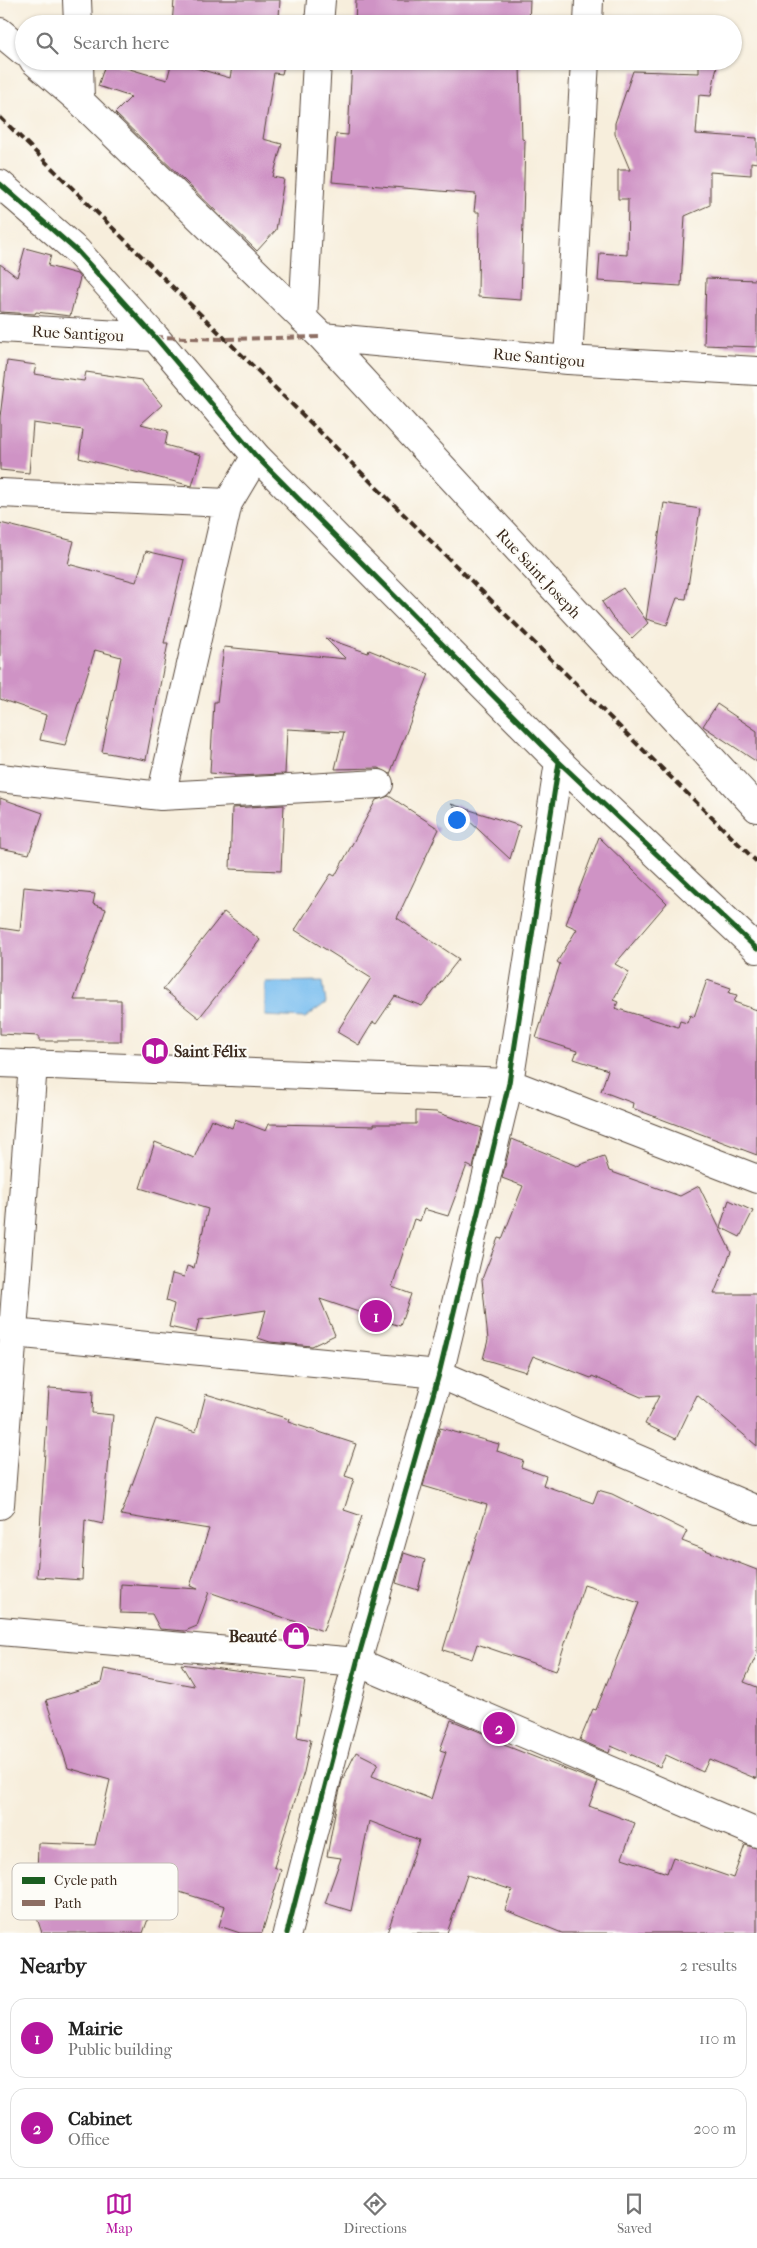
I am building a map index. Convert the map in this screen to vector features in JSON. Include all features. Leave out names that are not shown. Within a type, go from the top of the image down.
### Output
[{"type":"street","points":[[77,0],[78,15]]},
{"type":"street","points":[[320,15],[321,0]]},
{"type":"street","points":[[588,15],[589,0]]},
{"type":"street","points":[[0,32],[15,44]]},
{"type":"street","name":"Rue Saint Joseph","points":[[44,70],[80,101],[313,328],[757,808]]},
{"type":"street","points":[[79,70],[80,101]]},
{"type":"street","points":[[313,328],[317,70]]},
{"type":"street","points":[[568,360],[585,70]]},
{"type":"street","points":[[0,184],[77,251],[156,337],[256,456],[559,762],[757,949]]},
{"type":"street","name":"Rue Santigou","points":[[0,328],[156,337]]},
{"type":"street","name":"Rue Santigou","points":[[313,328],[568,360],[757,371]]},
{"type":"street","points":[[161,796],[228,503],[256,456]]},
{"type":"street","points":[[0,493],[228,503]]},
{"type":"street","points":[[294,1930],[357,1662],[439,1374],[509,1083],[559,762]]},
{"type":"street","points":[[0,778],[161,796],[379,784]]},
{"type":"street","points":[[0,1063],[509,1083],[757,1179]]},
{"type":"street","points":[[0,1505],[32,1064]]},
{"type":"street","points":[[13,1333],[439,1374],[757,1510]]},
{"type":"street","points":[[0,1631],[357,1662],[757,1833]]},
{"type":"water","points":[[323,981],[326,1003],[305,1018],[265,1016],[265,982]]},
{"type":"building","points":[[174,0],[280,0],[279,15],[173,15]]},
{"type":"building","points":[[356,0],[530,0],[529,15],[355,15]]},
{"type":"building","points":[[103,70],[133,70],[167,80],[170,70],[203,70],[230,78],[231,70],[283,70],[282,74],[274,73],[263,139],[282,144],[273,177],[284,179],[276,230],[257,251],[115,113],[131,97],[98,86]]},
{"type":"building","points":[[352,70],[520,70],[522,139],[525,140],[521,300],[478,297],[479,212],[474,212],[476,194],[332,182],[336,134],[348,135]]},
{"type":"building","points":[[699,70],[716,70],[711,96],[699,95],[696,134],[757,138],[757,163],[751,162],[751,175],[710,172],[710,205],[685,216],[681,286],[598,281],[600,253],[627,255],[628,199],[618,199],[618,170],[630,170],[615,134],[615,123],[633,71],[699,73]]},
{"type":"building","points":[[25,248],[51,255],[48,266],[77,274],[80,278],[70,316],[36,312],[35,314],[0,312],[0,264],[17,277]]},
{"type":"building","points":[[706,278],[757,280],[757,347],[704,345]]},
{"type":"building","points":[[7,361],[36,365],[34,374],[84,381],[86,372],[141,380],[162,405],[141,424],[168,431],[165,445],[201,455],[192,486],[79,458],[83,430],[33,423],[29,473],[0,470],[0,417]]},
{"type":"building","points":[[664,503],[700,509],[686,599],[677,598],[667,625],[646,619]]},
{"type":"building","points":[[0,523],[74,541],[68,564],[136,582],[146,551],[184,560],[164,643],[168,643],[146,760],[102,752],[121,657],[95,650],[65,745],[40,740],[46,715],[0,699]]},
{"type":"building","points":[[623,588],[648,623],[632,638],[612,617],[602,602]]},
{"type":"building","points":[[325,638],[368,653],[369,650],[429,674],[390,774],[379,768],[335,769],[344,732],[287,729],[285,774],[234,776],[210,773],[214,702],[217,702],[224,647],[346,659]]},
{"type":"building","points":[[717,704],[757,731],[757,762],[703,726]]},
{"type":"building","points":[[389,796],[439,829],[397,918],[459,959],[422,1006],[395,996],[376,1024],[373,1022],[359,1045],[337,1032],[371,978],[295,930],[331,874],[335,876],[376,800]]},
{"type":"building","points":[[0,798],[43,813],[29,854],[0,848]]},
{"type":"building","points":[[451,804],[520,826],[510,859]]},
{"type":"building","points":[[284,805],[281,871],[230,869],[232,808]]},
{"type":"building","points":[[599,837],[667,903],[615,964],[629,972],[613,1000],[618,1002],[615,1008],[678,1027],[680,1021],[687,1023],[690,1015],[694,1017],[707,980],[731,988],[729,993],[737,995],[734,1002],[757,1010],[757,1155],[632,1108],[633,1103],[601,1091],[608,1070],[574,1059],[577,1051],[536,1038],[560,964],[557,962],[577,929],[566,924]]},
{"type":"building","points":[[24,887],[95,894],[93,904],[106,909],[74,1000],[121,1000],[121,1041],[39,1041],[39,1036],[0,1034],[0,928],[20,931]]},
{"type":"building","points":[[224,912],[260,940],[199,1018],[163,989]]},
{"type":"building","points":[[416,1111],[436,1112],[482,1128],[473,1168],[467,1165],[448,1216],[424,1209],[420,1221],[414,1219],[392,1287],[411,1294],[400,1326],[320,1299],[335,1335],[312,1346],[270,1342],[258,1338],[266,1310],[199,1320],[196,1333],[169,1327],[174,1304],[166,1301],[172,1274],[184,1277],[187,1266],[194,1268],[208,1209],[140,1188],[155,1142],[194,1158],[211,1119],[232,1128],[235,1119],[266,1131],[269,1124],[374,1126],[374,1124],[416,1124]]},
{"type":"building","points":[[512,1139],[577,1166],[604,1156],[609,1171],[680,1196],[699,1186],[731,1252],[714,1294],[757,1294],[757,1446],[697,1395],[676,1439],[645,1424],[659,1396],[641,1397],[592,1376],[591,1378],[533,1356],[526,1372],[483,1359],[488,1340],[482,1279],[498,1238],[502,1239],[523,1186],[502,1178]]},
{"type":"building","points":[[729,1200],[753,1211],[740,1237],[720,1227]]},
{"type":"building","points":[[49,1388],[93,1391],[92,1413],[113,1415],[103,1524],[85,1520],[82,1580],[37,1577]]},
{"type":"building","points":[[206,1394],[289,1419],[288,1422],[356,1444],[345,1476],[354,1479],[344,1510],[362,1516],[323,1631],[209,1592],[197,1626],[185,1631],[160,1629],[152,1614],[120,1613],[121,1584],[198,1589],[190,1586],[209,1529],[121,1515],[156,1419],[196,1432]]},
{"type":"building","points":[[440,1428],[499,1444],[497,1451],[523,1460],[521,1467],[546,1476],[543,1485],[593,1503],[598,1490],[612,1494],[687,1531],[682,1541],[757,1570],[757,1654],[744,1682],[757,1687],[757,1779],[709,1759],[703,1772],[666,1755],[660,1767],[611,1746],[609,1753],[580,1740],[593,1709],[596,1710],[639,1603],[584,1585],[556,1671],[477,1644],[472,1659],[443,1650],[487,1505],[423,1486]]},
{"type":"building","points":[[404,1553],[425,1560],[418,1590],[396,1583]]},
{"type":"building","points":[[181,1664],[305,1680],[297,1737],[311,1740],[304,1772],[274,1867],[281,1870],[262,1933],[240,1933],[219,1926],[225,1906],[178,1892],[178,1863],[37,1863],[38,1843],[95,1845],[110,1780],[68,1768],[46,1700],[101,1683],[104,1669],[194,1686]]},
{"type":"building","points":[[451,1720],[500,1740],[499,1743],[598,1782],[589,1806],[635,1823],[622,1858],[667,1873],[673,1857],[733,1878],[745,1845],[757,1848],[757,1933],[562,1933],[505,1910],[512,1890],[467,1875],[447,1933],[387,1933],[419,1840],[369,1821],[351,1911],[325,1903],[341,1858],[327,1856],[337,1802],[342,1781],[356,1752],[378,1763],[372,1776],[431,1799],[446,1752],[440,1750]]},
{"type":"building","points":[[38,1920],[148,1920],[143,1933],[42,1933]]},
{"type":"railway","points":[[0,117],[757,862]]},
{"type":"marked path","points":[[155,337],[226,339],[322,337]]},
{"type":"cycle path","points":[[0,184],[77,251],[155,337],[256,456],[559,762],[757,949]]},
{"type":"cycle path","points":[[287,1933],[357,1662],[439,1374],[509,1083],[559,762]]},
{"type":"place","name":"Saint Félix","points":[[155,1051]]},
{"type":"place","name":"Mairie","points":[[376,1316]]},
{"type":"place","name":"Beauté","points":[[296,1636]]},
{"type":"place","name":"Cabinet","points":[[499,1728]]}]
